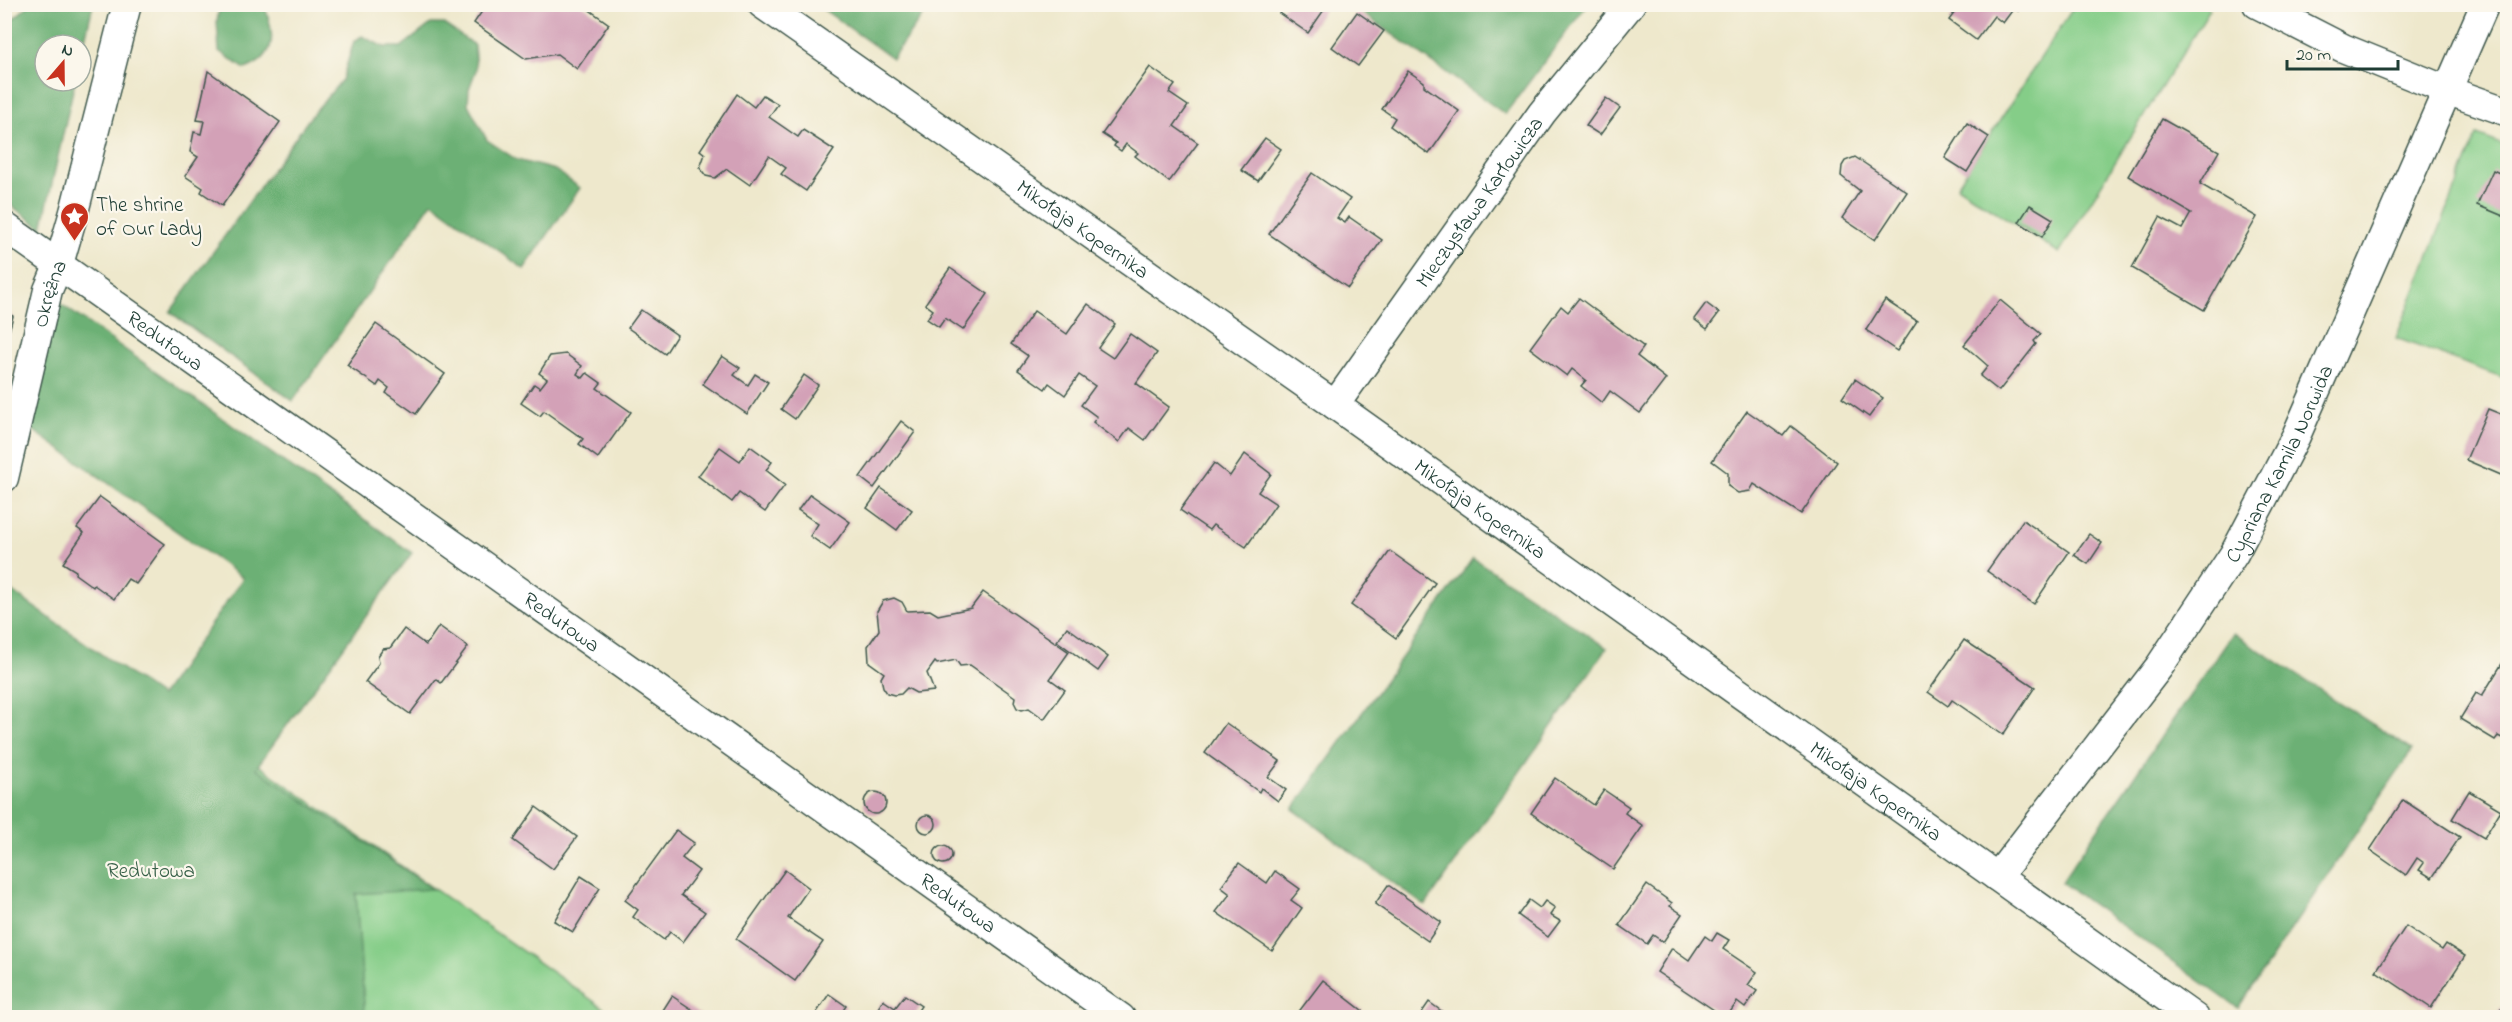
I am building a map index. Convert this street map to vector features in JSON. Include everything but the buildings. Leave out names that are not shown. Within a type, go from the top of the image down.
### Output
[{"type":"street","name":"Okrężna","points":[[4,478],[48,290],[59,264],[127,4]]},
{"type":"street","name":"Mikołaja Kopernika","points":[[762,4],[1335,405],[2195,1017]]},
{"type":"street","name":"Mieczysława Karłowicza","points":[[1335,405],[1542,113],[1631,4]]},
{"type":"street","points":[[2258,4],[2343,48],[2449,92],[2508,112]]},
{"type":"street","name":"Cypriana Kamila Norwida","points":[[1997,877],[2158,667],[2234,554],[2296,436],[2486,4]]},
{"type":"street","name":"Redutowa","points":[[4,226],[1121,1017]]},
{"type":"green space","points":[[930,4],[892,58],[817,5]]},
{"type":"green space","points":[[2203,4],[2210,9],[2059,253],[1957,186],[2075,5]]},
{"type":"green space","points":[[29,5],[93,5],[86,33],[33,33],[33,93],[72,93],[42,228],[5,201],[5,26]]},
{"type":"green space","points":[[220,5],[264,5],[272,34],[271,43],[263,58],[256,64],[245,69],[219,51],[217,21]]},
{"type":"green space","points":[[1351,5],[1587,5],[1505,114]]},
{"type":"green space","points":[[431,24],[444,24],[474,45],[476,70],[469,89],[468,104],[487,140],[517,160],[555,170],[580,188],[524,269],[432,202],[293,401],[170,312],[311,116],[342,80],[354,41],[362,36],[384,47],[401,47]]},
{"type":"green space","points":[[2477,135],[2507,146],[2507,379],[2396,338]]},
{"type":"green space","name":"Redutowa","points":[[58,302],[412,553],[256,768],[433,889],[356,894],[365,1017],[5,1017],[4,586],[161,696],[243,578],[27,426]]},
{"type":"green space","points":[[1473,558],[1607,648],[1425,906],[1293,809]]},
{"type":"green space","name":"Redutowa","points":[[5,587],[616,1017],[5,1017]]},
{"type":"green space","points":[[2233,633],[2412,750],[2238,1008],[2061,882]]},
{"type":"place","name":"The shrine of Our Lady","points":[[75,242]]}]
